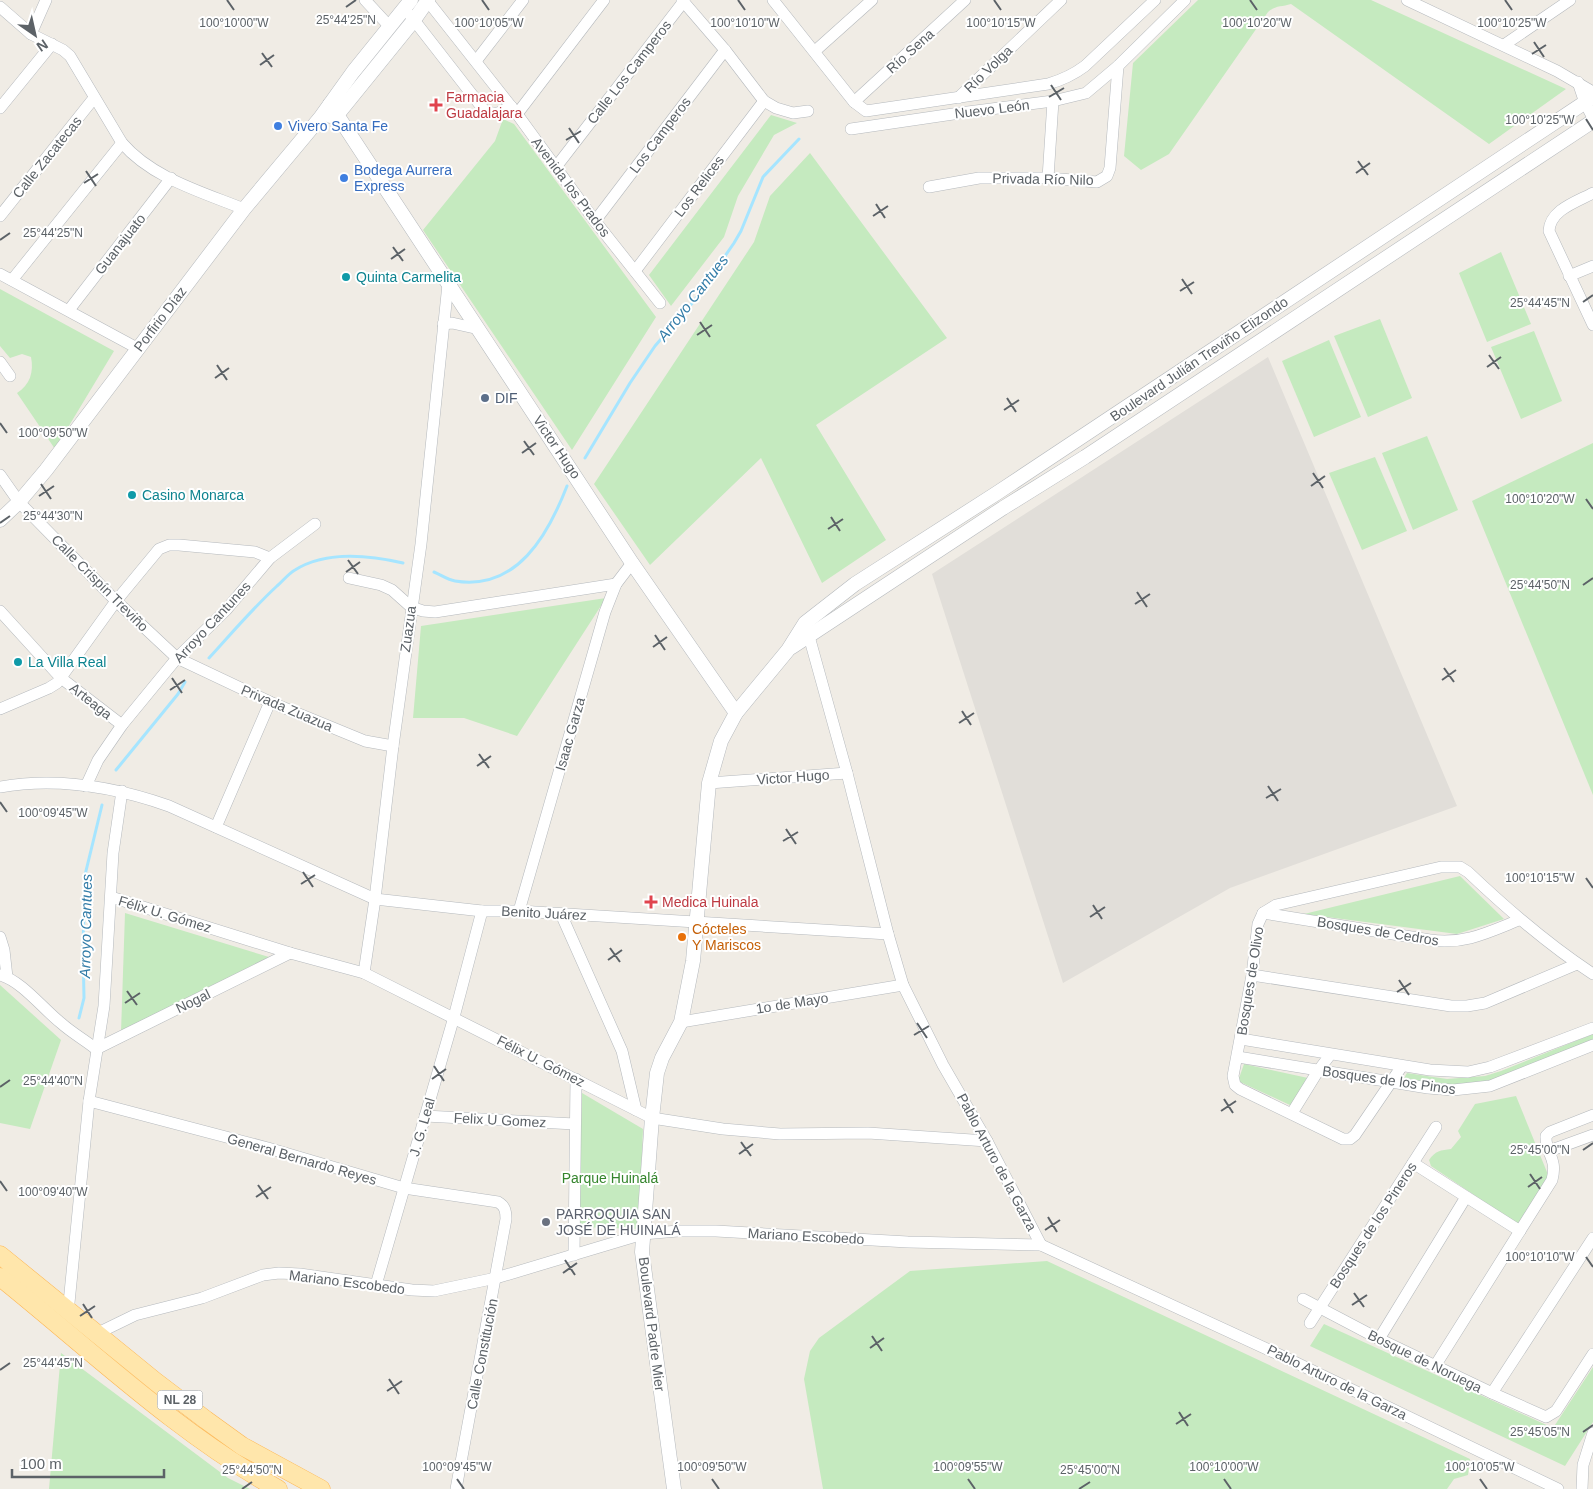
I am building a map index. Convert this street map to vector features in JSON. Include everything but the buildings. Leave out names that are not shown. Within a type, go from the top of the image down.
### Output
[{"type":"main road","name":"NL 28","points":[[0,1255],[163,1388],[242,1446],[321,1489]]},
{"type":"main road","name":"NL 28","points":[[0,1277],[190,1433],[252,1475],[278,1489]]},
{"type":"street","points":[[31,34],[46,0]]},
{"type":"street","points":[[365,0],[390,27]]},
{"type":"street","points":[[333,110],[414,20],[428,0]]},
{"type":"street","name":"Avenida los Prados","points":[[428,0],[514,110],[594,221],[660,303]]},
{"type":"street","points":[[476,61],[523,0]]},
{"type":"street","points":[[408,4],[414,20],[484,110],[492,114],[514,110],[604,0]]},
{"type":"street","points":[[815,51],[872,0]]},
{"type":"street","name":"Río Sena","points":[[854,102],[965,0]]},
{"type":"street","name":"Río Volga","points":[[958,98],[1061,0]]},
{"type":"street","name":"Nuevo León","points":[[866,111],[1048,84],[1073,75],[1155,0]]},
{"type":"street","name":"Nuevo León","points":[[851,129],[1053,101],[1086,93],[1118,66],[1185,0]]},
{"type":"street","points":[[1407,0],[1578,82],[1590,97],[1593,119]]},
{"type":"street","points":[[1504,45],[1570,0]]},
{"type":"street","points":[[683,1],[725,50],[764,101],[776,108],[793,113],[808,111]]},
{"type":"street","name":"Calle Los Camperos","points":[[556,167],[683,1]]},
{"type":"street","points":[[775,1],[854,102],[866,111],[871,127]]},
{"type":"street","points":[[333,110],[408,4]]},
{"type":"street","points":[[0,7],[31,34],[63,50],[70,56],[122,142],[140,161],[171,178],[244,210]]},
{"type":"street","points":[[1,104],[52,44]]},
{"type":"street","name":"Los Camperos","points":[[594,221],[725,50]]},
{"type":"street","name":"Privada Río Nilo","points":[[929,187],[979,178],[1048,178],[1097,182],[1107,176],[1110,168],[1118,66]]},
{"type":"street","name":"Boulevard Julián Treviño Elizondo","points":[[806,623],[855,584],[1013,483],[1590,97]]},
{"type":"street","name":"Calle Zacatecas","points":[[0,216],[94,98]]},
{"type":"street","name":"Los Relices","points":[[635,271],[764,101]]},
{"type":"street","points":[[1048,178],[1053,101]]},
{"type":"street","name":"Porfirio Díaz","points":[[0,520],[19,502],[46,470],[137,348],[244,210],[320,118],[333,110]]},
{"type":"street","name":"Victor Hugo","points":[[333,110],[632,563],[736,713]]},
{"type":"street","name":"Boulevard Julián Treviño Elizondo","points":[[809,637],[890,581],[1085,457],[1593,119]]},
{"type":"street","points":[[12,280],[122,142]]},
{"type":"street","name":"Guanajuato","points":[[69,310],[171,178]]},
{"type":"street","points":[[1593,193],[1565,208],[1553,217],[1549,224],[1549,232],[1593,325]]},
{"type":"street","points":[[1569,276],[1593,266]]},
{"type":"street","points":[[0,274],[137,348]]},
{"type":"street","name":"Zuazua","points":[[364,972],[375,899],[411,607],[421,544],[448,284]]},
{"type":"street","points":[[443,324],[452,323],[479,330]]},
{"type":"street","points":[[0,362],[10,376]]},
{"type":"street","name":"Calle Crispín Treviño","points":[[0,476],[19,502],[116,601],[180,661]]},
{"type":"street","name":"Arroyo Cantunes","points":[[91,786],[98,760],[122,725],[226,610],[270,558],[315,524]]},
{"type":"street","points":[[0,709],[49,688],[61,678],[116,601],[160,549],[169,544],[254,552],[270,558]]},
{"type":"street","name":"Isaac Garza","points":[[519,911],[605,612],[616,584],[632,563]]},
{"type":"street","points":[[349,578],[381,585],[397,594],[411,607],[435,612],[616,584]]},
{"type":"street","name":"Arteaga","points":[[2,618],[61,678],[122,725]]},
{"type":"street","name":"Pablo Arturo de la Garza","points":[[806,623],[888,934],[904,985],[939,1057],[987,1141],[1041,1245],[1282,1356],[1558,1489]]},
{"type":"street","name":"Boulevard Padre Mier","points":[[674,1489],[642,1252],[657,1073],[662,1058],[681,1022],[693,961],[709,783],[721,741],[736,713],[788,650],[806,623]]},
{"type":"street","name":"Boulevard Padre Mier","points":[[788,650],[809,637]]},
{"type":"street","name":"Privada Zuazua","points":[[180,661],[270,702],[365,741],[393,746]]},
{"type":"street","points":[[216,827],[270,702]]},
{"type":"street","name":"Victor Hugo","points":[[709,783],[847,773]]},
{"type":"street","name":"Benito Juárez","points":[[1,784],[57,784],[119,790],[169,806],[375,899],[482,911],[519,911],[888,934]]},
{"type":"street","points":[[67,1332],[89,1101],[92,1046],[104,1006],[113,852],[119,790]]},
{"type":"street","name":"Bosques de Olivo","points":[[1402,1066],[1355,1135],[1350,1139],[1343,1139],[1235,1085],[1233,1076],[1252,975],[1258,924],[1263,913],[1276,905],[1441,868],[1460,867],[1545,941],[1593,974]]},
{"type":"street","name":"Félix U. Gómez","points":[[111,897],[290,953],[364,972],[652,1118],[723,1129],[780,1134],[868,1133],[987,1141]]},
{"type":"street","name":"J. G. Leal","points":[[376,1285],[454,1017],[482,911]]},
{"type":"street","name":"Bosques de Cedros","points":[[1263,913],[1446,942],[1471,939],[1519,920]]},
{"type":"street","points":[[561,914],[622,1051],[636,1110]]},
{"type":"street","points":[[0,937],[4,950],[3,976],[30,995],[62,1024],[92,1046]]},
{"type":"street","name":"Nogal","points":[[92,1046],[290,953]]},
{"type":"street","points":[[1252,975],[1451,1006],[1467,1006],[1485,1003],[1577,964]]},
{"type":"street","name":"1o de Mayo","points":[[681,1022],[904,985]]},
{"type":"street","name":"Bosques de los Pinos","points":[[1241,1039],[1402,1066],[1468,1072],[1490,1067],[1593,1028]]},
{"type":"street","name":"Bosques de los Pinos","points":[[1238,1057],[1318,1071],[1453,1090],[1490,1086],[1593,1045]]},
{"type":"street","points":[[1292,1113],[1330,1055]]},
{"type":"street","points":[[574,1255],[576,1079]]},
{"type":"street","name":"General Bernardo Reyes","points":[[89,1101],[268,1148],[404,1188],[498,1202],[505,1208],[506,1218]]},
{"type":"street","name":"Felix U Gomez","points":[[425,1116],[575,1124]]},
{"type":"street","points":[[1435,1366],[1552,1180],[1555,1171],[1554,1161],[1546,1144],[1546,1136],[1550,1132],[1593,1116]]},
{"type":"street","name":"Bosques de los Pineros","points":[[1310,1323],[1436,1128]]},
{"type":"street","points":[[1549,1151],[1593,1135]]},
{"type":"street","points":[[1413,1163],[1520,1232]]},
{"type":"street","points":[[1379,1339],[1466,1197]]},
{"type":"street","name":"Calle Constitución","points":[[456,1489],[506,1218]]},
{"type":"street","name":"Mariano Escobedo","points":[[96,1334],[135,1315],[202,1298],[264,1275],[279,1273],[300,1274],[412,1290],[434,1291],[496,1278],[643,1234],[678,1231],[716,1232],[908,1242],[1041,1245]]},
{"type":"street","points":[[1492,1393],[1593,1238]]},
{"type":"street","name":"Bosque de Noruega","points":[[1303,1299],[1379,1339],[1543,1416],[1549,1416],[1556,1411],[1593,1354]]},
{"type":"street","points":[[1582,1489],[1583,1465],[1593,1433]]},
{"type":"shaded area","points":[[1268,357],[1457,806],[1230,888],[1063,983],[932,574]]},
{"type":"green space","points":[[1198,0],[1371,0],[1566,89],[1489,144],[1291,4],[1276,7],[1268,12],[1169,154],[1141,170],[1124,156],[1133,63]]},
{"type":"green space","points":[[771,115],[797,123],[774,135],[738,196],[724,237],[671,306],[649,275]]},
{"type":"green space","points":[[503,119],[514,124],[656,317],[572,450],[423,230],[495,141]]},
{"type":"green space","points":[[810,153],[947,338],[816,425],[886,540],[822,583],[761,458],[650,565],[594,484],[754,242],[770,196]]},
{"type":"green space","points":[[1501,252],[1531,324],[1487,342],[1459,273]]},
{"type":"green space","points":[[0,289],[114,351],[55,449],[17,393],[30,378],[32,368],[31,357],[22,354],[10,358],[0,346]]},
{"type":"green space","points":[[1380,319],[1412,398],[1368,417],[1334,336]]},
{"type":"green space","points":[[1534,331],[1562,401],[1521,419],[1491,347]]},
{"type":"green space","points":[[1329,340],[1361,417],[1314,437],[1282,361]]},
{"type":"green space","points":[[1427,436],[1458,510],[1413,530],[1382,453]]},
{"type":"green space","points":[[1593,443],[1593,795],[1472,501]]},
{"type":"green space","points":[[1375,457],[1407,531],[1362,550],[1329,473]]},
{"type":"green space","points":[[606,598],[517,736],[464,718],[413,718],[421,626]]},
{"type":"green space","points":[[1460,876],[1504,919],[1457,934],[1304,914]]},
{"type":"green space","points":[[125,913],[269,957],[121,1032]]},
{"type":"green space","points":[[0,985],[61,1040],[30,1129],[0,1123]]},
{"type":"green space","points":[[1593,1034],[1593,1040],[1486,1082],[1465,1085],[1434,1084],[1404,1078],[1407,1073],[1447,1079],[1485,1076]]},
{"type":"green space","points":[[1244,1064],[1308,1078],[1292,1106],[1238,1081]]},
{"type":"green space","name":"Parque Huinalá","points":[[582,1093],[643,1129],[639,1229],[578,1227]]},
{"type":"green space","points":[[1516,1096],[1549,1177],[1520,1226],[1431,1166],[1429,1160],[1438,1152],[1451,1149],[1461,1137],[1458,1131],[1475,1104]]},
{"type":"green space","points":[[1047,1261],[1470,1459],[1468,1475],[1454,1479],[1447,1489],[823,1489],[804,1379],[810,1351],[819,1338],[910,1271]]},
{"type":"green space","points":[[1324,1324],[1553,1428],[1593,1367],[1593,1422],[1565,1466],[1310,1346]]},
{"type":"green space","points":[[61,1353],[228,1478],[250,1489],[49,1489]]},
{"type":"waterway","name":"Arroyo Cantues","points":[[585,458],[630,383],[655,346],[694,301],[734,243],[741,231],[763,177],[799,139]]},
{"type":"waterway","name":"Arroyo Cantues","points":[[434,572],[455,581],[477,582],[496,577],[513,568],[527,556],[540,540],[567,486]]},
{"type":"waterway","name":"Arroyo Cantues","points":[[209,658],[268,594],[290,573],[307,564],[333,557],[348,556],[376,558],[403,563]]},
{"type":"waterway","name":"Arroyo Cantues","points":[[116,770],[178,694],[185,682]]},
{"type":"waterway","name":"Arroyo Cantues","points":[[79,1018],[84,998],[85,875],[102,805]]},
{"type":"place","name":"Farmacia Guadalajara","points":[[436,105]]},
{"type":"place","name":"Vivero Santa Fe","points":[[278,126]]},
{"type":"place","name":"Bodega Aurrera Express","points":[[344,178]]},
{"type":"place","name":"Quinta Carmelita","points":[[346,277]]},
{"type":"place","name":"DIF","points":[[485,398]]},
{"type":"place","name":"Casino Monarca","points":[[132,495]]},
{"type":"place","name":"La Villa Real","points":[[18,662]]},
{"type":"place","name":"Medica Huinala","points":[[651,902]]},
{"type":"place","name":"Cócteles Y Mariscos","points":[[682,937]]},
{"type":"place","name":"PARROQUIA SAN JOSÉ DE HUINALÁ","points":[[546,1222]]}]
